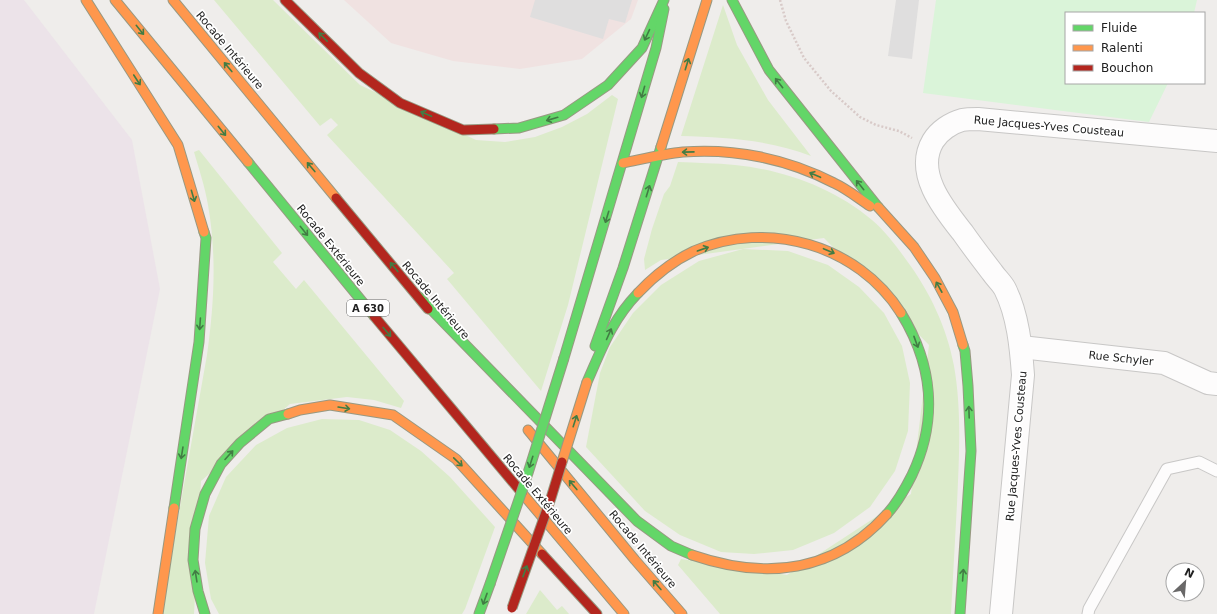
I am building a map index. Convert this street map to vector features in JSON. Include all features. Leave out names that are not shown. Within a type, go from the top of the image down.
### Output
[{"type":"main road","points":[[86,0],[178,145],[206,238],[199,342],[158,614]]},
{"type":"main road","name":"Rocade Extérieure","points":[[115,0],[388,333],[624,614]]},
{"type":"main road","name":"Rocade Intérieure","points":[[173,0],[484,377]]},
{"type":"main road","points":[[285,0],[359,73],[400,103],[463,130],[519,128],[564,115],[608,85],[642,48],[665,0]]},
{"type":"main road","points":[[479,614],[528,473],[564,358],[656,48],[665,0]]},
{"type":"main road","points":[[510,611],[551,498],[587,382],[595,343],[623,268],[707,0]]},
{"type":"main road","points":[[732,0],[769,70],[885,215],[914,247],[935,278],[953,312],[965,351],[971,451],[960,614]]},
{"type":"main road","points":[[623,163],[659,155],[684,152],[729,152],[764,158],[796,167],[834,183],[885,215]]},
{"type":"main road","points":[[419,297],[638,522],[668,544],[690,554],[720,564],[757,570],[790,568],[817,561],[836,553],[861,538],[878,525],[907,486],[919,460],[929,411],[928,388],[923,360],[913,332],[899,308],[881,287],[862,270],[844,258],[815,245],[785,238],[754,237],[725,241],[689,253],[657,275],[630,300],[613,324],[587,382]]},
{"type":"main road","points":[[205,614],[198,591],[193,560],[195,528],[205,494],[222,464],[240,443],[269,419],[300,410],[330,405],[393,415],[456,460],[555,570],[597,614]]},
{"type":"main road","name":"Rocade Intérieure","points":[[524,426],[635,560],[682,614]]},
{"type":"street","name":"Rue Jacques-Yves Cousteau","points":[[1001,614],[1023,375],[1021,348],[1013,313],[1005,289],[944,209],[933,188],[928,175],[927,160],[930,147],[938,134],[948,127],[963,120],[978,119],[1217,141]]},
{"type":"street","name":"Rue Schyler","points":[[1021,348],[1164,363],[1208,383],[1217,384]]},
{"type":"lane","points":[[1088,614],[1088,609],[1167,469],[1199,462],[1217,471]]},
{"type":"path","points":[[780,0],[786,21],[804,58],[831,90],[860,117],[876,125],[899,131],[930,147]]},
{"type":"shaded area","points":[[0,0],[24,0],[132,140],[160,289],[94,614],[0,614]]},
{"type":"shaded area","points":[[344,0],[638,0],[631,19],[582,59],[520,69],[453,61],[391,43]]},
{"type":"shaded area","points":[[535,0],[632,0],[625,23],[609,19],[603,39],[530,17]]},
{"type":"shaded area","points":[[896,0],[919,0],[912,59],[888,56]]},
{"type":"green space","points":[[214,0],[273,0],[360,85],[476,140],[505,142],[535,137],[562,127],[587,114],[612,95],[618,99],[568,305],[541,391],[447,279],[454,273],[327,135],[338,125],[331,118],[320,126]]},
{"type":"green space","points":[[936,0],[1197,0],[1194,12],[1065,12],[1065,84],[1168,84],[1149,122],[923,93]]},
{"type":"green space","points":[[723,5],[737,45],[768,100],[811,156],[780,146],[747,140],[681,136]]},
{"type":"green space","points":[[199,150],[282,253],[273,262],[296,289],[304,280],[404,401],[401,408],[374,400],[347,397],[290,404],[201,481],[194,614],[161,614],[207,355],[213,299],[213,243],[207,198],[194,152]]},
{"type":"green space","points":[[678,162],[728,164],[753,167],[790,176],[825,190],[857,209],[872,220],[899,250],[923,285],[942,324],[947,338],[957,383],[959,435],[951,614],[720,614],[678,565],[681,559],[787,575],[911,494],[929,345],[824,238],[661,260],[645,270],[644,259],[652,229],[664,194],[670,186]]},
{"type":"green space","points":[[743,249],[788,251],[828,265],[859,287],[884,313],[902,346],[910,383],[908,431],[895,471],[870,507],[834,533],[793,550],[754,554],[721,552],[680,535],[645,511],[586,447],[600,373],[610,347],[633,313],[661,285],[699,261]]},
{"type":"green space","points":[[322,419],[359,420],[390,430],[421,451],[450,477],[495,527],[462,614],[219,614],[211,599],[205,563],[209,516],[226,477],[256,445],[287,428]]},
{"type":"green space","points":[[540,590],[557,610],[562,606],[569,614],[526,614]]},
{"type":"traffic: fast","points":[[494,129],[519,128],[564,115],[608,85],[642,48],[664,0]]},
{"type":"traffic: fast","points":[[732,0],[769,70],[878,207]]},
{"type":"traffic: fast","points":[[564,358],[656,48],[664,9]]},
{"type":"traffic: fast","points":[[595,346],[623,268],[661,147]]},
{"type":"traffic: fast","points":[[248,162],[374,316]]},
{"type":"traffic: fast","points":[[174,508],[199,342],[206,238],[204,232]]},
{"type":"traffic: fast","points":[[587,382],[614,324],[638,293]]},
{"type":"traffic: fast","points":[[419,297],[637,521],[671,546],[692,555]]},
{"type":"traffic: fast","points":[[887,514],[895,505],[912,475],[926,434],[928,413],[928,393],[920,353],[912,333],[901,313]]},
{"type":"traffic: fast","points":[[960,614],[971,451],[968,386],[965,351],[963,345]]},
{"type":"traffic: fast","points":[[490,584],[528,473],[564,358]]},
{"type":"traffic: fast","points":[[205,614],[198,591],[193,560],[195,529],[205,494],[221,464],[240,443],[269,419],[288,414]]},
{"type":"traffic: fast","points":[[479,614],[490,584]]},
{"type":"traffic: slow","points":[[86,0],[178,145],[204,232]]},
{"type":"traffic: slow","points":[[115,0],[248,162]]},
{"type":"traffic: slow","points":[[173,0],[336,198]]},
{"type":"traffic: slow","points":[[661,147],[707,0]]},
{"type":"traffic: slow","points":[[623,163],[660,155],[703,151],[761,157],[798,167],[816,175],[843,188],[870,206]]},
{"type":"traffic: slow","points":[[878,207],[914,247],[935,278],[953,312],[963,345]]},
{"type":"traffic: slow","points":[[638,293],[664,269],[694,251],[722,242],[752,238],[781,239],[809,244],[836,255],[861,270],[883,290],[901,313]]},
{"type":"traffic: slow","points":[[562,462],[587,382]]},
{"type":"traffic: slow","points":[[288,414],[300,410],[330,405],[393,415],[456,459],[542,554]]},
{"type":"traffic: slow","points":[[528,430],[635,560],[682,614]]},
{"type":"traffic: slow","points":[[522,493],[624,614]]},
{"type":"traffic: slow","points":[[158,614],[174,508]]},
{"type":"traffic: slow","points":[[692,555],[719,563],[746,567],[772,569],[797,566],[821,559],[844,549],[866,534],[887,514]]},
{"type":"traffic: jam","points":[[285,0],[359,73],[400,103],[463,130],[494,129]]},
{"type":"traffic: jam","points":[[336,198],[428,309]]},
{"type":"traffic: jam","points":[[374,316],[522,493]]},
{"type":"traffic: jam","points":[[512,608],[551,498],[562,462]]},
{"type":"traffic: jam","points":[[542,554],[597,614]]}]
